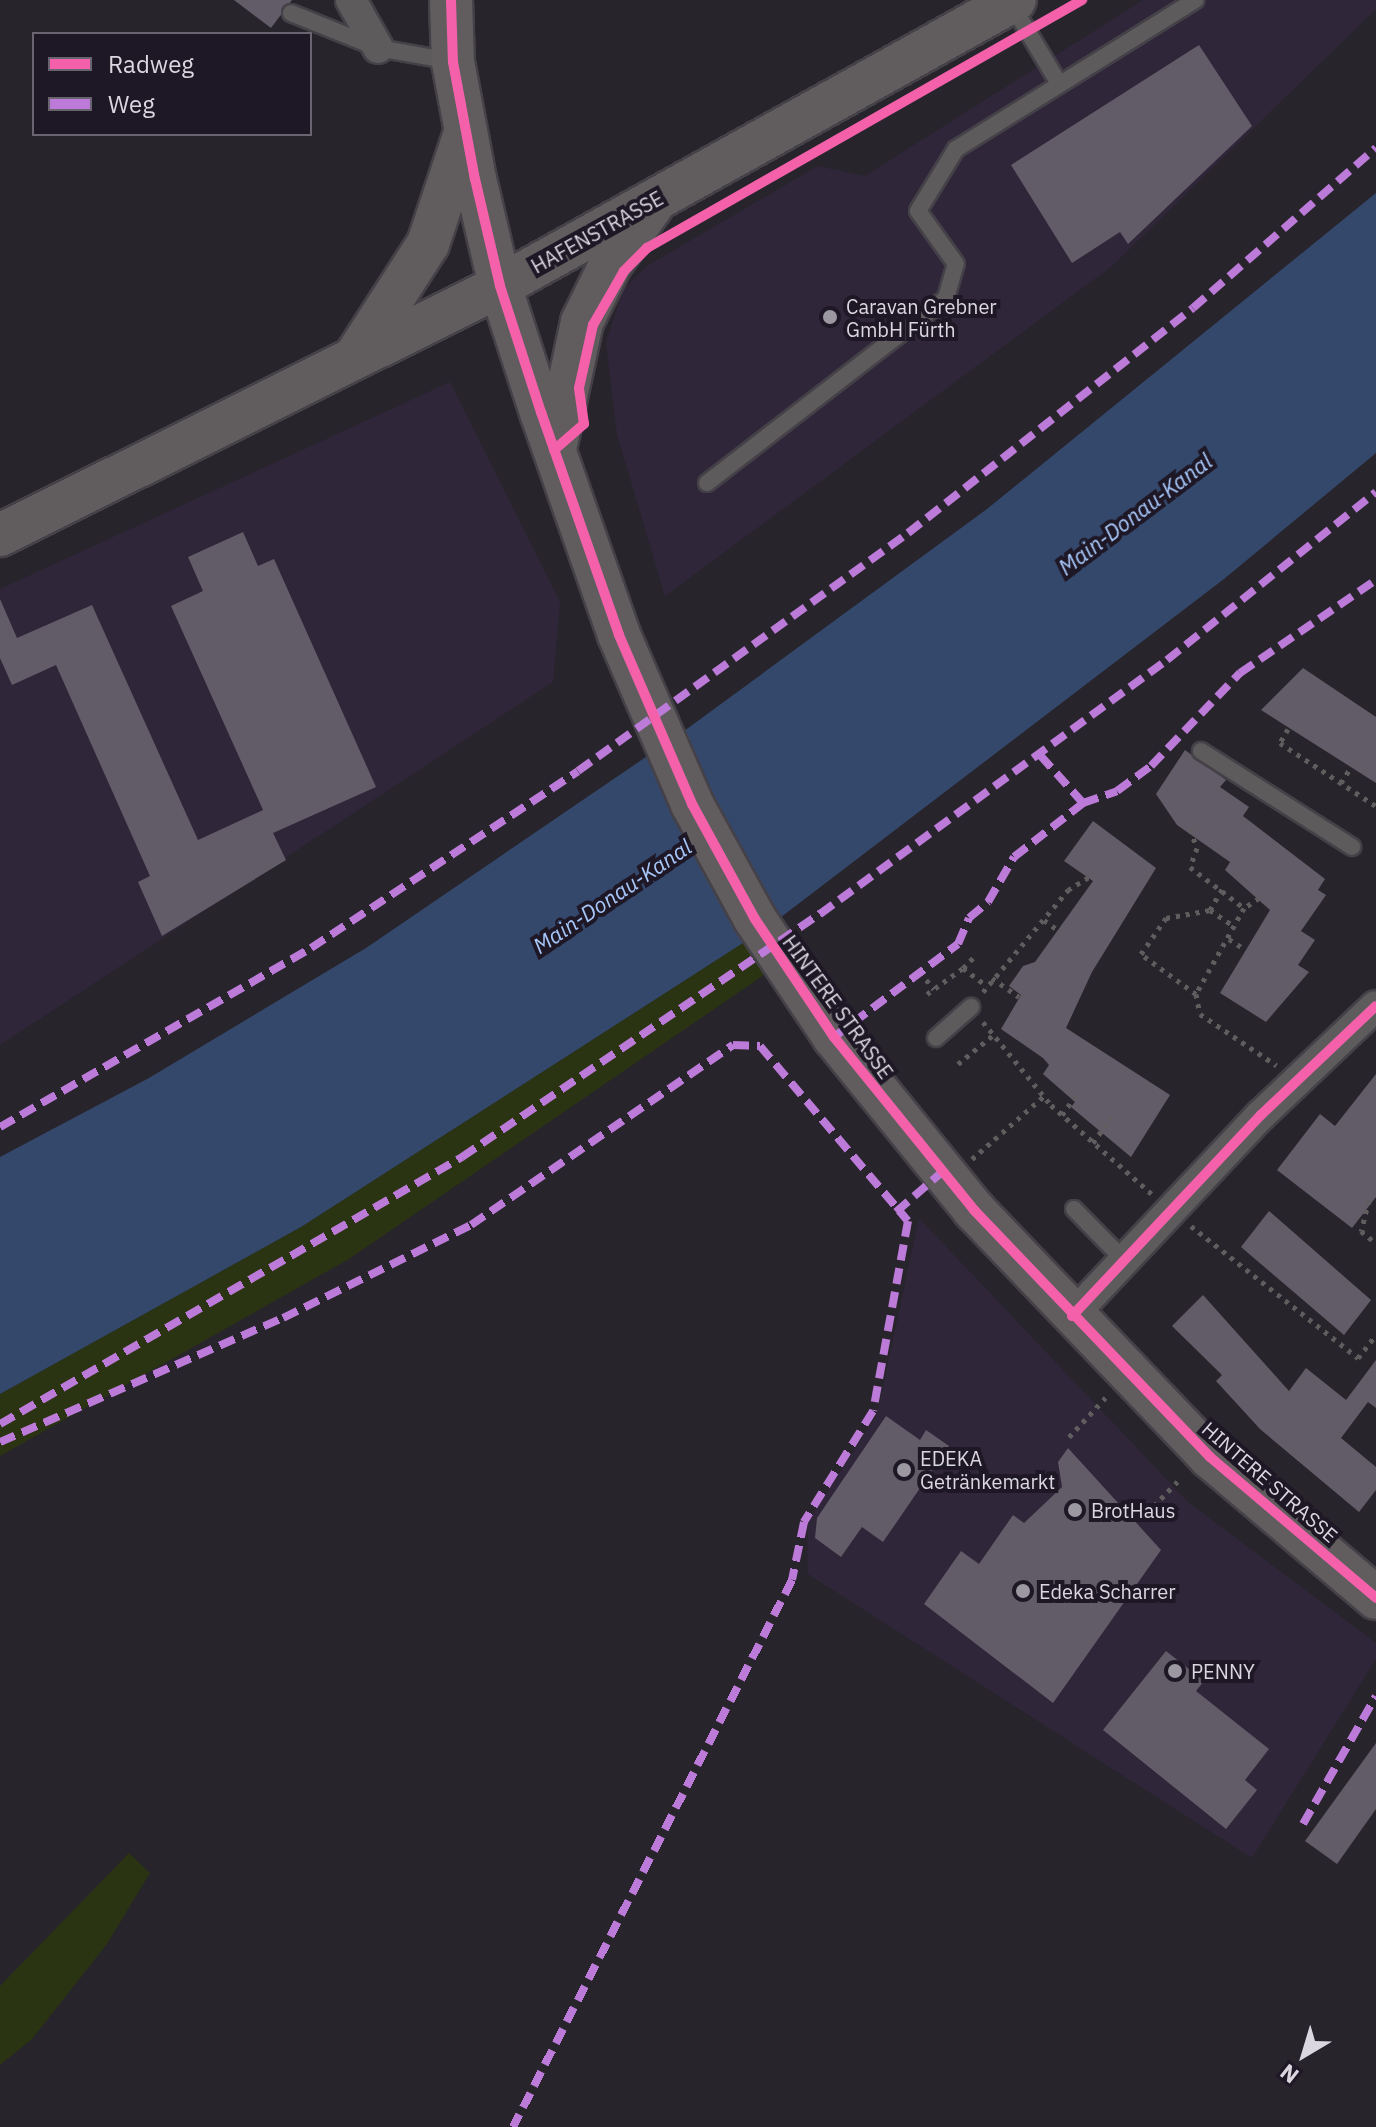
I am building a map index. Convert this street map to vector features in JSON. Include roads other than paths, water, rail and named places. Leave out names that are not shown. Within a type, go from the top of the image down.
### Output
[{"type":"street","points":[[351,0],[378,48]]},
{"type":"street","name":"HINTERE STRASSE","points":[[451,0],[453,62],[500,286],[619,635],[692,804],[808,1002],[942,1172],[1072,1316],[1210,1457],[1376,1598]]},
{"type":"street","name":"HAFENSTRASSE","points":[[0,535],[356,355],[500,286],[1013,1]]},
{"type":"street","points":[[356,355],[428,244],[467,127]]},
{"type":"street","points":[[554,450],[582,322],[610,265],[657,199]]},
{"type":"street","points":[[1072,1316],[1296,1079],[1376,1006]]},
{"type":"lane","points":[[707,483],[946,298],[956,264],[918,211],[956,149],[1058,82],[1195,0]]},
{"type":"lane","points":[[1013,1],[1058,82]]},
{"type":"lane","points":[[291,13],[378,48],[453,62]]},
{"type":"lane","points":[[1201,751],[1352,847]]},
{"type":"lane","points":[[936,1038],[971,1007]]},
{"type":"lane","points":[[1074,1209],[1125,1261]]},
{"type":"water","name":"Main-Donau-Kanal","points":[[1376,193],[1376,453],[1224,579],[768,927],[301,1227],[0,1394],[0,1157],[149,1078],[366,948],[684,731],[987,509]]},
{"type":"place","name":"Caravan Grebner GmbH Fürth","points":[[830,317]]},
{"type":"place","name":"EDEKA Getränkemarkt","points":[[904,1470]]},
{"type":"place","name":"BrotHaus","points":[[1075,1510]]},
{"type":"place","name":"Edeka Scharrer","points":[[1023,1591]]},
{"type":"place","name":"PENNY","points":[[1175,1671]]}]
